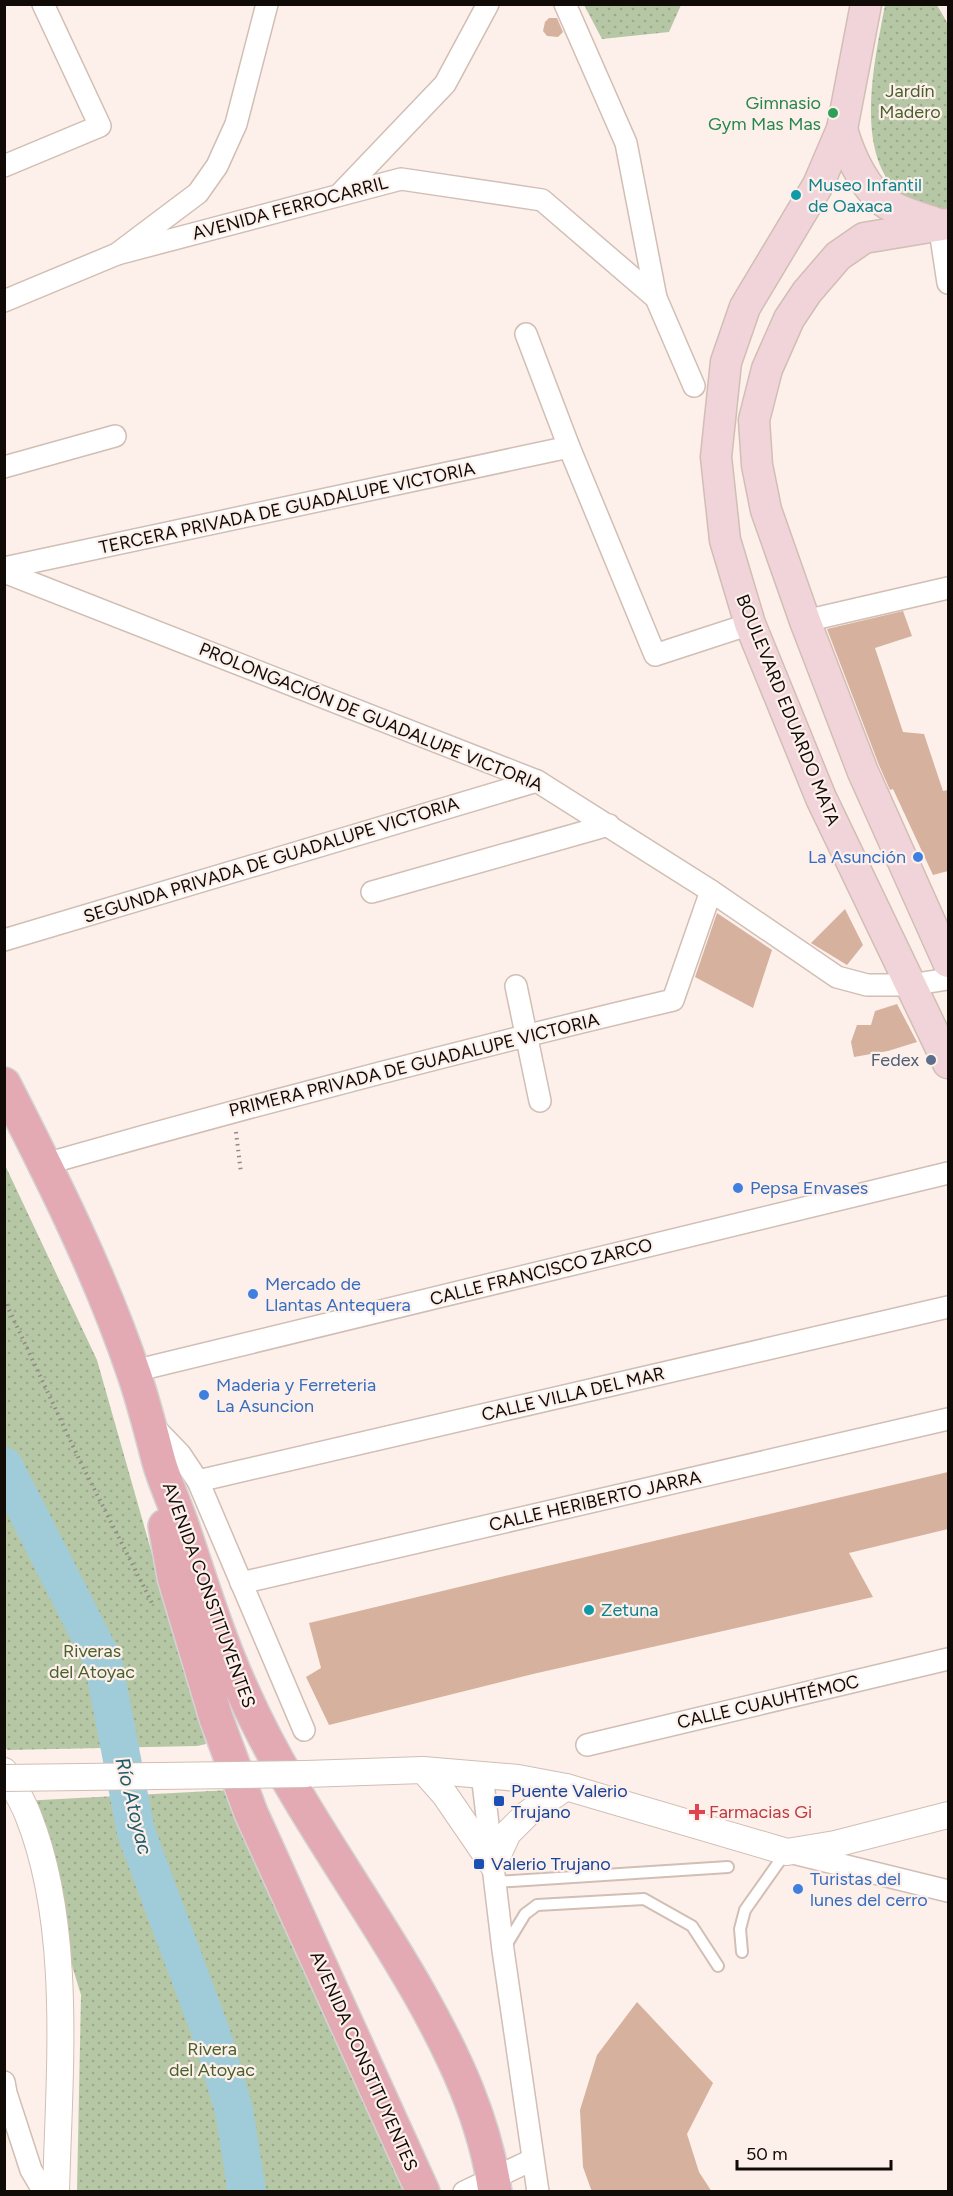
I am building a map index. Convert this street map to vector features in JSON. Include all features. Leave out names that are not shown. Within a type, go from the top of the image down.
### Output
[{"type":"main road","name":"BOULEVARD EDUARDO MATA","points":[[866,4],[842,129],[818,185],[745,307],[726,362],[716,457],[725,540],[750,624],[821,798],[948,1063]]},
{"type":"main road","points":[[842,129],[849,153],[874,192],[889,206],[944,224]]},
{"type":"main road","points":[[944,224],[864,238],[838,256],[807,292],[789,319],[767,369],[754,420],[757,465],[766,510],[863,772],[948,962]]},
{"type":"main road","points":[[770,266],[787,260],[799,261],[804,268],[807,292]]},
{"type":"main road","points":[[4,1084],[45,1164],[94,1270],[134,1371],[160,1464]]},
{"type":"main road","name":"AVENIDA CONSTITUYENTES","points":[[160,1464],[209,1606],[241,1689],[264,1737],[395,1952],[445,2039],[466,2086],[482,2134],[494,2184]]},
{"type":"main road","name":"AVENIDA CONSTITUYENTES","points":[[160,1464],[161,1505],[174,1577],[224,1742],[250,1813],[423,2192]]},
{"type":"street","points":[[4,166],[100,126],[43,4]]},
{"type":"street","points":[[4,301],[117,254],[198,193],[217,166],[236,124],[267,4]]},
{"type":"street","points":[[341,193],[446,84],[488,4]]},
{"type":"street","points":[[565,4],[626,142],[656,298]]},
{"type":"street","name":"AVENIDA FERROCARRIL","points":[[117,254],[401,179],[542,200],[656,298],[694,386]]},
{"type":"street","points":[[944,224],[948,283]]},
{"type":"street","points":[[525,334],[655,655],[750,624]]},
{"type":"street","points":[[4,466],[114,436]]},
{"type":"street","name":"TERCERA PRIVADA DE GUADALUPE VICTORIA","points":[[4,570],[569,447]]},
{"type":"street","name":"PROLONGACIÓN DE GUADALUPE VICTORIA","points":[[4,570],[537,781],[711,891],[837,977],[867,985],[910,985],[948,979]]},
{"type":"street","points":[[806,621],[948,588]]},
{"type":"street","name":"SEGUNDA PRIVADA DE GUADALUPE VICTORIA","points":[[4,940],[537,781]]},
{"type":"street","points":[[372,892],[609,825]]},
{"type":"street","name":"PRIMERA PRIVADA DE GUADALUPE VICTORIA","points":[[45,1164],[234,1111],[526,1035],[673,1000],[711,891]]},
{"type":"street","points":[[516,986],[540,1101]]},
{"type":"street","name":"CALLE FRANCISCO ZARCO","points":[[134,1371],[948,1173]]},
{"type":"street","name":"CALLE VILLA DEL MAR","points":[[198,1481],[948,1307]]},
{"type":"street","name":"CALLE HERIBERTO JARRA","points":[[241,1583],[948,1419]]},
{"type":"street","points":[[150,1424],[180,1454],[198,1481],[304,1730]]},
{"type":"street","name":"CALLE CUAUHTÉMOC","points":[[587,1745],[948,1659]]},
{"type":"street","points":[[423,1770],[444,1795],[494,1874]]},
{"type":"street","points":[[56,2192],[60,2038],[56,1933],[45,1868],[28,1816],[6,1776],[306,1774],[423,1770],[518,1778],[566,1787],[787,1852],[948,1891]]},
{"type":"street","points":[[482,1774],[503,1950],[538,2192]]},
{"type":"street","points":[[494,1874],[508,1833],[527,1814],[566,1787]]},
{"type":"street","points":[[787,1852],[835,1844],[948,1815]]},
{"type":"street","points":[[5,2089],[31,2170],[44,2192]]},
{"type":"street","points":[[464,2192],[494,2184],[532,2160]]},
{"type":"lane","points":[[742,1952],[740,1929],[745,1910],[787,1852]]},
{"type":"lane","points":[[494,1874],[728,1867]]},
{"type":"lane","points":[[503,1950],[525,1914],[537,1905],[644,1899],[692,1926],[718,1966]]},
{"type":"path","points":[[234,1111],[241,1173]]},
{"type":"path","points":[[4,1299],[79,1459],[154,1606]]},
{"type":"green space","points":[[584,5],[681,5],[669,32],[602,39]]},
{"type":"green space","name":"Jardín Madero","points":[[885,5],[937,5],[948,24],[948,210],[921,207],[898,192],[883,171],[874,145],[871,117],[872,87]]},
{"type":"green space","name":"Riveras del Atoyac","points":[[4,1163],[97,1360],[206,1744],[7,1750],[5,1746]]},
{"type":"green space","name":"Rivera del Atoyac","points":[[230,1790],[423,2191],[77,2191],[81,1995],[22,1801]]},
{"type":"building","points":[[549,18],[557,18],[563,32],[558,37],[547,36],[543,31],[545,22]]},
{"type":"building","points":[[903,611],[912,636],[875,648],[903,732],[924,734],[943,791],[948,790],[948,871],[933,875],[893,789],[890,790],[879,765],[827,629]]},
{"type":"building","points":[[845,909],[863,945],[847,965],[811,943]]},
{"type":"building","points":[[717,913],[772,950],[753,1008],[695,977]]},
{"type":"building","points":[[897,1004],[917,1042],[888,1051],[854,1057],[851,1042],[857,1025],[871,1025],[875,1011]]},
{"type":"building","name":"Zetuna","points":[[948,1472],[948,1529],[849,1553],[873,1597],[533,1674],[329,1725],[306,1677],[321,1668],[309,1623]]},
{"type":"building","points":[[637,2002],[713,2083],[687,2134],[699,2172],[712,2192],[592,2192],[583,2167],[580,2110],[597,2055]]},
{"type":"waterway","name":"Río Atoyac","points":[[4,1466],[103,1661],[136,1832],[211,2033],[234,2110],[247,2192]]},
{"type":"place","name":"Gimnasio Gym Mas Mas","points":[[833,113]]},
{"type":"place","name":"Museo Infantil de Oaxaca","points":[[796,195]]},
{"type":"place","name":"La Asunción","points":[[918,857]]},
{"type":"place","name":"Fedex","points":[[931,1060]]},
{"type":"place","name":"Pepsa Envases","points":[[738,1188]]},
{"type":"place","name":"Mercado de Llantas Antequera","points":[[253,1294]]},
{"type":"place","name":"Maderia y Ferreteria La Asuncion","points":[[204,1395]]},
{"type":"place","name":"Zetuna","points":[[589,1610]]},
{"type":"place","name":"Puente Valerio Trujano","points":[[499,1801]]},
{"type":"place","name":"Farmacias Gi","points":[[697,1812]]},
{"type":"place","name":"Valerio Trujano","points":[[479,1864]]},
{"type":"place","name":"Turistas del lunes del cerro","points":[[798,1889]]}]
